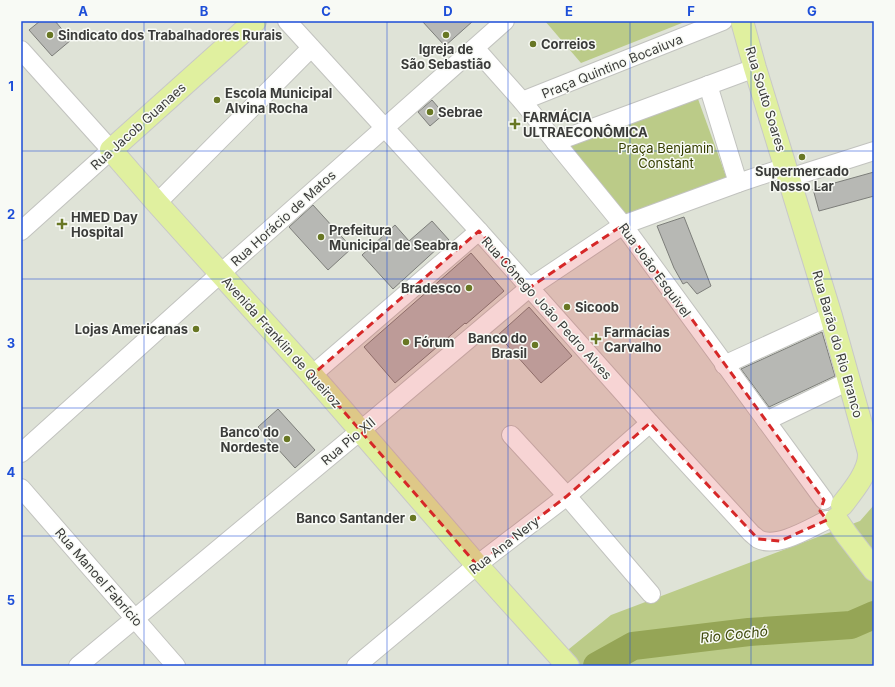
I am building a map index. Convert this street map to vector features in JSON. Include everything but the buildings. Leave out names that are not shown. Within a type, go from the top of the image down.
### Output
[{"type":"main road","name":"Rua Jacob Guanaes","points":[[111,150],[255,21]]},
{"type":"main road","name":"Rua Souto Soares","points":[[742,21],[755,68],[788,172]]},
{"type":"main road","name":"Avenida Franklin de Queiroz","points":[[111,150],[220,274],[312,375],[477,565],[568,666]]},
{"type":"main road","name":"Rua Barão do Rio Branco","points":[[788,172],[831,316],[869,455],[867,466],[861,478],[835,516]]},
{"type":"main road","points":[[835,516],[874,570]]},
{"type":"street","name":"Rua Cônego João Pedro Alves","points":[[287,21],[385,127],[650,423],[751,533],[758,539],[769,542],[780,540],[835,516]]},
{"type":"street","points":[[475,48],[505,21]]},
{"type":"street","name":"Praça Quintino Bocaiuva","points":[[522,101],[723,21]]},
{"type":"street","points":[[157,203],[311,48]]},
{"type":"street","name":"Rua João Esquivel","points":[[475,48],[522,101],[623,225],[835,516]]},
{"type":"street","name":"Rua Horácio de Matos","points":[[21,454],[220,274],[475,48]]},
{"type":"street","name":"Avenida Franklin de Queiroz","points":[[21,50],[111,150]]},
{"type":"street","points":[[555,142],[755,68]]},
{"type":"street","points":[[708,85],[738,183]]},
{"type":"street","name":"Rua Jacob Guanaes","points":[[21,231],[111,150]]},
{"type":"street","points":[[623,225],[738,183],[874,152]]},
{"type":"street","name":"Rua Pio XII","points":[[78,666],[530,288],[623,225]]},
{"type":"street","points":[[312,375],[479,231]]},
{"type":"street","points":[[724,365],[831,316]]},
{"type":"street","points":[[766,421],[849,381]]},
{"type":"street","name":"Rua Ana Nery","points":[[356,666],[477,565],[567,496],[650,423]]},
{"type":"street","points":[[511,435],[567,496],[651,594]]},
{"type":"street","name":"Rua Manoel Fabrício","points":[[21,488],[176,666]]},
{"type":"highlighted area","points":[[623,225],[824,500],[820,511],[827,520],[780,541],[758,539],[650,423],[567,496],[477,565],[312,375],[479,231],[529,288]]},
{"type":"shaded area","points":[[21,21],[874,21],[874,516],[661,666],[21,666]]},
{"type":"green space","points":[[545,21],[687,21],[581,63]]},
{"type":"green space","name":"Praça Benjamin Constant","points":[[698,99],[727,179],[626,215],[567,146]]},
{"type":"green space","points":[[874,505],[874,666],[548,666],[611,615],[860,521]]},
{"type":"waterway","name":"Rio Cochó","points":[[597,666],[633,646],[749,632],[851,625],[874,615]]},
{"type":"place","name":"Sindicato dos Trabalhadores Rurais","points":[[50,35]]},
{"type":"place","name":"Igreja de São Sebastião","points":[[446,35]]},
{"type":"place","name":"Correios","points":[[533,44]]},
{"type":"place","name":"Escola Municipal Alvina Rocha","points":[[217,100]]},
{"type":"place","name":"Sebrae","points":[[430,112]]},
{"type":"place","name":"FARMÁCIA ULTRAECONÔMICA","points":[[515,124]]},
{"type":"place","name":"Supermercado Nosso Lar","points":[[802,157]]},
{"type":"place","name":"HMED Day Hospital","points":[[62,224]]},
{"type":"place","name":"Prefeitura Municipal de Seabra","points":[[321,237]]},
{"type":"place","name":"Bradesco","points":[[469,288]]},
{"type":"place","name":"Sicoob","points":[[567,307]]},
{"type":"place","name":"Lojas Americanas","points":[[196,329]]},
{"type":"place","name":"Farmácias Carvalho","points":[[596,339]]},
{"type":"place","name":"Fórum","points":[[406,342]]},
{"type":"place","name":"Banco do Brasil","points":[[535,345]]},
{"type":"place","name":"Banco do Nordeste","points":[[287,439]]},
{"type":"place","name":"Banco Santander","points":[[413,518]]}]
